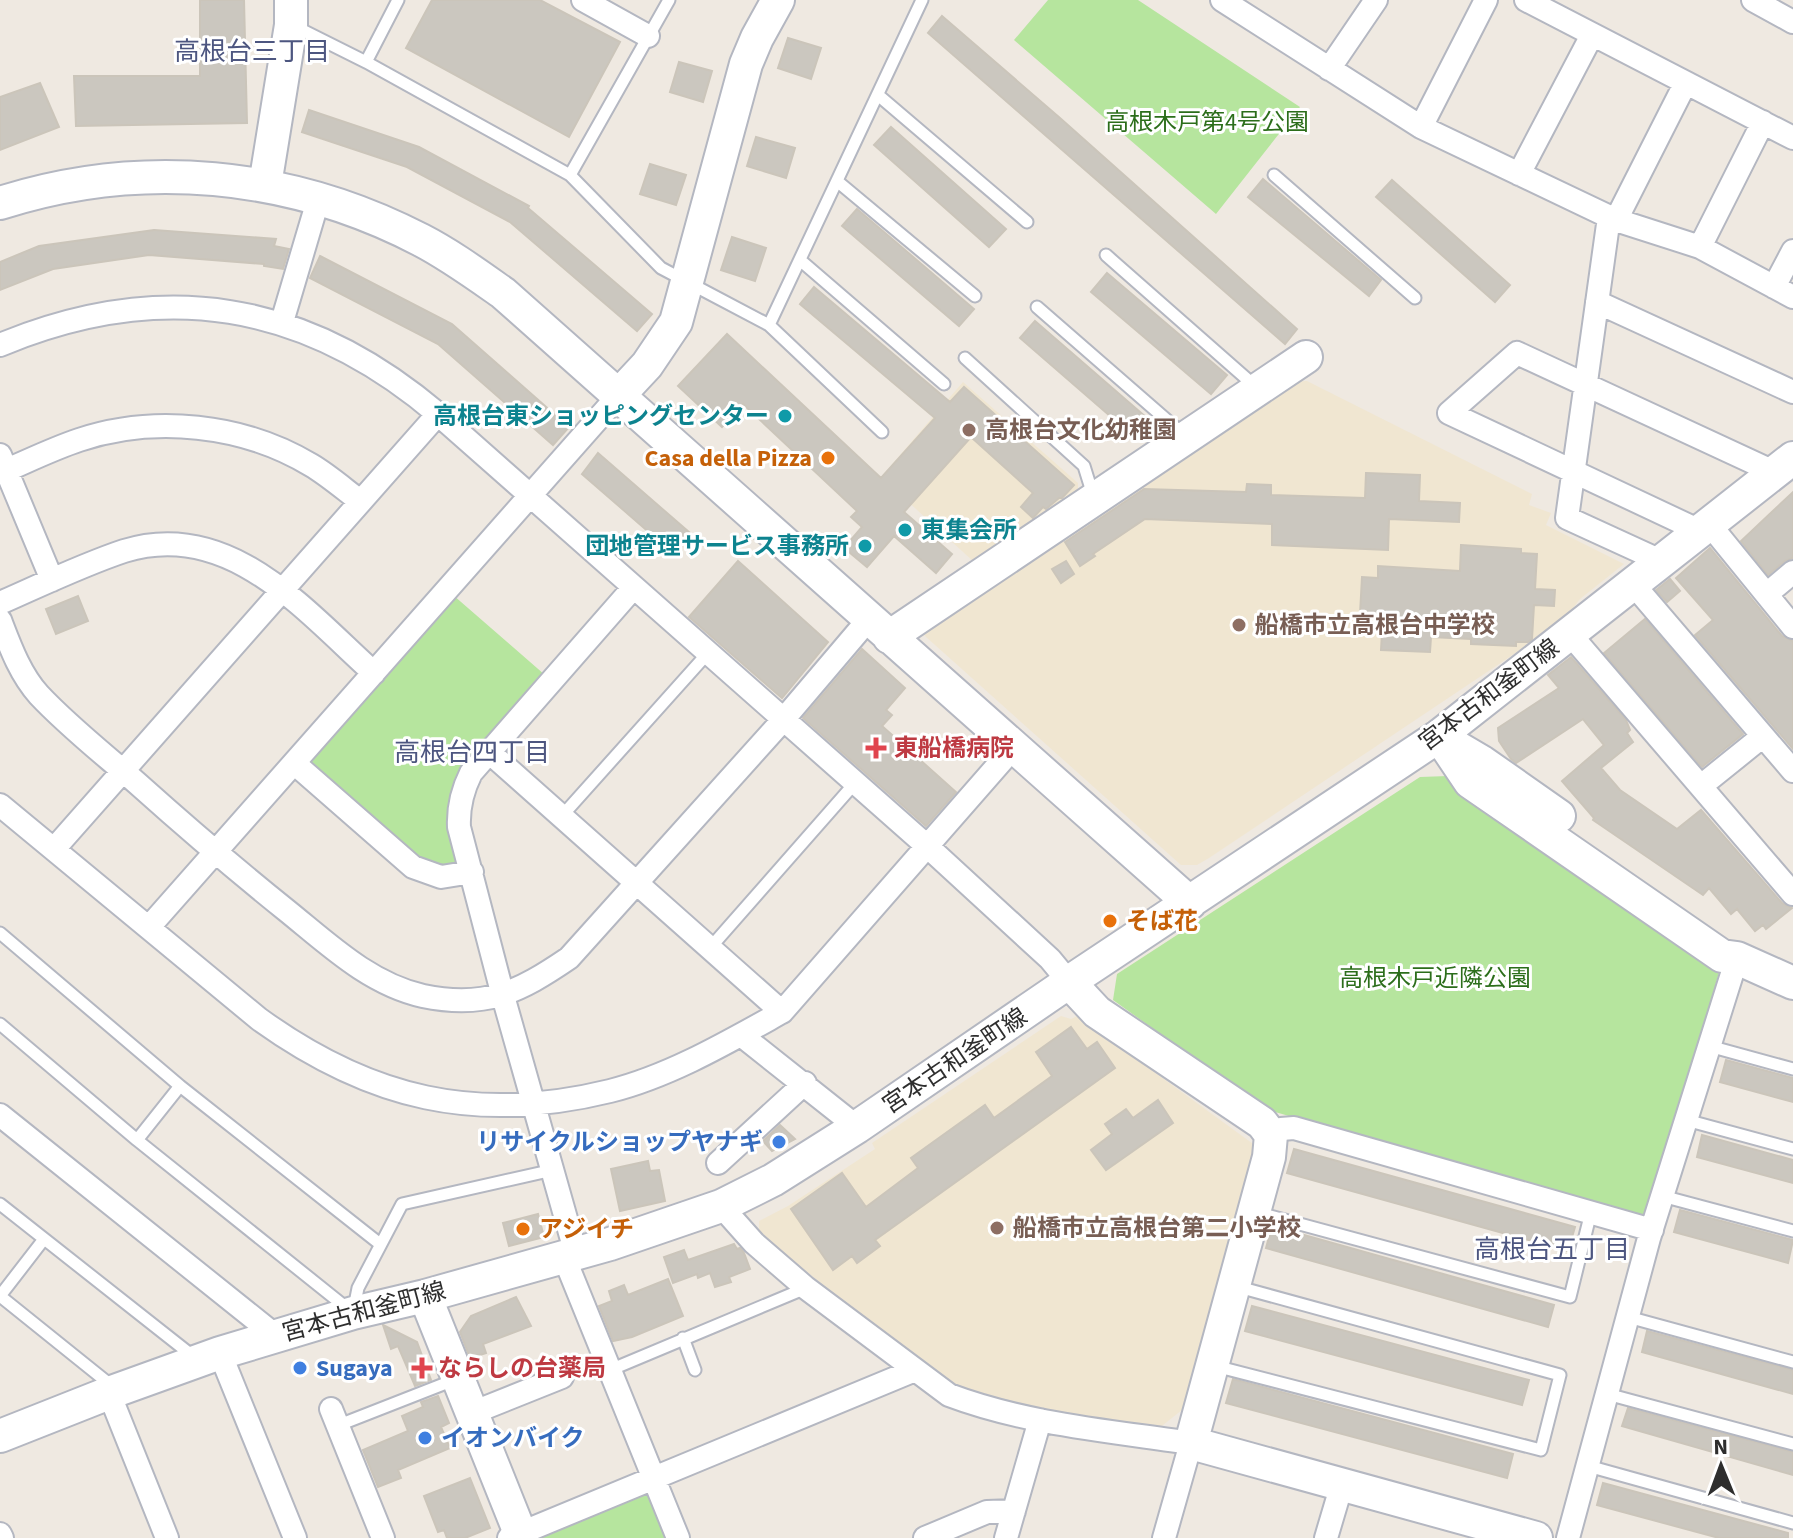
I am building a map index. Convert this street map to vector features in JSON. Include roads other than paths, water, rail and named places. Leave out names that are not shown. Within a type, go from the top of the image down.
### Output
[{"type":"street","points":[[583,0],[648,36]]},
{"type":"street","points":[[149,927],[663,343],[676,322],[688,283],[746,64],[778,0]]},
{"type":"street","points":[[1222,0],[1253,8],[1329,69],[1421,127],[1612,219],[1700,247],[1784,292],[1793,251]]},
{"type":"street","points":[[1329,69],[1376,0]]},
{"type":"street","points":[[1421,127],[1486,0]]},
{"type":"street","points":[[1526,0],[1793,138]]},
{"type":"street","points":[[1753,0],[1793,22]]},
{"type":"street","points":[[265,185],[291,12]]},
{"type":"street","points":[[1519,174],[1592,35]]},
{"type":"street","points":[[1663,562],[1567,518],[1597,302],[1612,219],[1685,84]]},
{"type":"street","points":[[1700,247],[1763,122]]},
{"type":"street","points":[[0,203],[38,191],[105,179],[203,177],[265,185],[319,197],[421,240],[503,293],[1190,903]]},
{"type":"street","points":[[282,322],[319,197]]},
{"type":"street","points":[[1597,302],[1793,392]]},
{"type":"street","points":[[0,345],[84,316],[157,307],[226,310],[282,322],[375,366],[404,385],[438,414],[927,846],[1050,959],[1097,1012],[1262,1123],[1271,1135],[1269,1157],[1164,1538]]},
{"type":"street","points":[[1784,466],[1585,385],[1517,353],[1449,413],[1706,528],[1793,627]]},
{"type":"street","points":[[0,620],[17,660],[38,694],[215,853],[346,959],[384,982],[421,995],[462,1001],[503,996],[536,980],[569,958],[783,720],[879,629],[1094,500],[1306,357]]},
{"type":"street","points":[[54,849],[438,414]]},
{"type":"street","points":[[52,580],[2,466],[104,433],[159,426],[223,431],[262,442],[310,465],[360,501]]},
{"type":"street","name":"宮本古和釜町線","points":[[8,1427],[276,1336],[570,1256],[721,1206],[773,1180],[857,1127],[1439,736],[1784,466]]},
{"type":"street","points":[[0,603],[125,551],[201,546],[249,567],[283,590],[374,673]]},
{"type":"street","points":[[1767,594],[1793,572]]},
{"type":"street","points":[[1633,584],[1793,771]]},
{"type":"street","points":[[633,588],[471,773],[460,798],[459,827],[553,1170],[570,1256],[610,1370],[678,1538]]},
{"type":"street","points":[[1569,633],[1793,894]]},
{"type":"street","points":[[1439,736],[1470,782],[1722,956],[1737,958],[1793,983]]},
{"type":"street","points":[[1701,786],[1763,736]]},
{"type":"street","points":[[0,805],[259,1019],[301,1049],[356,1077],[414,1095],[473,1106],[534,1105],[611,1091],[674,1066],[782,1012],[1013,748]]},
{"type":"street","points":[[489,752],[782,1012]]},
{"type":"street","points":[[294,763],[413,867],[441,877],[472,872]]},
{"type":"street","points":[[1568,1538],[1652,1230],[1737,958]]},
{"type":"street","points":[[741,1035],[857,1127]]},
{"type":"street","points":[[718,1163],[805,1083]]},
{"type":"street","points":[[0,1115],[276,1336]]},
{"type":"street","points":[[1271,1135],[1281,1129],[1294,1128],[1652,1230]]},
{"type":"street","points":[[721,1206],[754,1243],[806,1288],[949,1395],[1040,1420],[1191,1443],[1536,1538]]},
{"type":"street","points":[[425,1296],[517,1536],[915,1370]]},
{"type":"street","points":[[210,1358],[295,1538]]},
{"type":"street","points":[[472,1413],[562,1377]]},
{"type":"street","points":[[113,1392],[167,1538]]},
{"type":"street","points":[[335,1417],[383,1538]]},
{"type":"street","points":[[1006,1538],[1040,1420]]},
{"type":"street","points":[[1326,1538],[1342,1484]]},
{"type":"street","points":[[925,1538],[987,1512],[1014,1511]]},
{"type":"lane","points":[[366,62],[398,0]]},
{"type":"lane","points":[[570,175],[669,0]]},
{"type":"lane","points":[[769,325],[922,0]]},
{"type":"lane","points":[[291,12],[366,62],[570,175],[661,268],[769,325],[882,432]]},
{"type":"lane","points":[[878,95],[1027,222]]},
{"type":"lane","points":[[1274,175],[1415,298]]},
{"type":"lane","points":[[837,181],[975,296]]},
{"type":"lane","points":[[1106,255],[1259,389]]},
{"type":"lane","points":[[800,260],[944,384]]},
{"type":"lane","points":[[1037,307],[1186,437]]},
{"type":"lane","points":[[965,358],[1084,466],[1094,500]]},
{"type":"lane","points":[[561,817],[707,654]]},
{"type":"lane","points":[[710,948],[855,783]]},
{"type":"lane","points":[[0,933],[180,1086],[380,1244]]},
{"type":"lane","points":[[0,1024],[137,1140],[353,1313],[358,1288],[402,1204],[553,1170]]},
{"type":"lane","points":[[1709,1046],[1793,1069]]},
{"type":"lane","points":[[137,1140],[180,1086]]},
{"type":"lane","points":[[1686,1120],[1793,1149]]},
{"type":"lane","points":[[1662,1196],[1793,1231]]},
{"type":"lane","points":[[0,1204],[210,1358]]},
{"type":"lane","points":[[1254,1211],[1570,1297],[1591,1212]]},
{"type":"lane","points":[[44,1239],[0,1296],[113,1392]]},
{"type":"lane","points":[[1212,1365],[1541,1450],[1560,1375],[1234,1286]]},
{"type":"lane","points":[[610,1370],[806,1288]]},
{"type":"lane","points":[[1628,1317],[1793,1362]]},
{"type":"lane","points":[[683,1338],[695,1370]]},
{"type":"lane","points":[[335,1417],[458,1378]]},
{"type":"lane","points":[[1607,1394],[1793,1444]]},
{"type":"lane","points":[[1588,1466],[1793,1523]]},
{"type":"place","name":"高根台東ショッピングセンター","points":[[785,416]]},
{"type":"place","name":"高根台文化幼稚園","points":[[969,430]]},
{"type":"place","name":"Casa della Pizza","points":[[828,458]]},
{"type":"place","name":"東集会所","points":[[905,530]]},
{"type":"place","name":"団地管理サービス事務所","points":[[865,546]]},
{"type":"place","name":"船橋市立高根台中学校","points":[[1239,625]]},
{"type":"place","name":"東船橋病院","points":[[876,748]]},
{"type":"place","name":"そば花","points":[[1110,921]]},
{"type":"place","name":"リサイクルショップヤナギ","points":[[779,1142]]},
{"type":"place","name":"船橋市立高根台第二小学校","points":[[997,1228]]},
{"type":"place","name":"アジイチ","points":[[523,1229]]},
{"type":"place","name":"Sugaya","points":[[300,1368]]},
{"type":"place","name":"ならしの台薬局","points":[[422,1368]]},
{"type":"place","name":"イオンバイク","points":[[425,1438]]},
{"type":"district","name":"高根台三丁目","points":[[252,51]]},
{"type":"district","name":"高根台四丁目","points":[[472,752]]},
{"type":"district","name":"高根台五丁目","points":[[1552,1249]]},
{"type":"park label","name":"高根木戸第4号公園","points":[[1207,122]]},
{"type":"park label","name":"高根木戸近隣公園","points":[[1435,978]]}]
